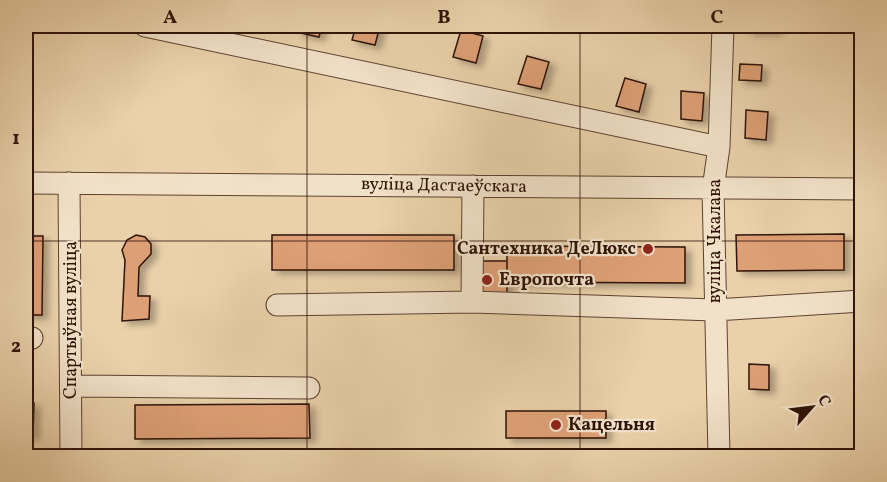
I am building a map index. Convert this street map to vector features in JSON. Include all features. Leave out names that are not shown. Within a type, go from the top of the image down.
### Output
[{"type":"street","points":[[145,26],[718,147]]},
{"type":"street","name":"вуліца Чкалава","points":[[719,456],[713,189],[718,147],[723,26]]},
{"type":"street","name":"вуліца Дастаеўскага","points":[[26,183],[861,189]]},
{"type":"street","name":"Спартыўная вуліца","points":[[69,183],[71,456]]},
{"type":"street","points":[[472,302],[473,186]]},
{"type":"street","points":[[276,305],[472,302],[716,310],[861,302]]},
{"type":"street","points":[[72,386],[309,388]]},
{"type":"building","points":[[298,26],[322,26],[319,37],[296,32]]},
{"type":"building","points":[[356,26],[380,26],[375,45],[352,40]]},
{"type":"building","points":[[747,26],[776,26],[776,31],[747,31]]},
{"type":"building","points":[[461,30],[483,36],[476,63],[453,57]]},
{"type":"building","points":[[527,56],[549,62],[541,89],[518,84]]},
{"type":"building","points":[[740,64],[762,65],[761,81],[739,80]]},
{"type":"building","points":[[625,78],[646,84],[639,112],[616,106]]},
{"type":"building","points":[[681,91],[704,93],[702,121],[681,119]]},
{"type":"building","points":[[746,110],[768,112],[766,140],[745,138]]},
{"type":"building","points":[[844,234],[844,270],[737,271],[736,235]]},
{"type":"building","points":[[136,235],[145,237],[151,244],[151,254],[139,267],[138,296],[150,296],[149,319],[122,321],[125,260],[122,250],[127,240]]},
{"type":"building","points":[[272,235],[454,235],[454,270],[272,270]]},
{"type":"building","points":[[26,236],[43,236],[42,315],[26,315]]},
{"type":"building","points":[[507,246],[685,247],[685,283],[507,282]]},
{"type":"building","points":[[480,261],[507,261],[507,293],[480,293]]},
{"type":"building","points":[[749,364],[769,365],[769,390],[749,389]]},
{"type":"building","points":[[26,403],[34,403],[33,436],[26,436]]},
{"type":"building","points":[[309,404],[310,438],[135,439],[135,405]]},
{"type":"building","name":"Кацельня","points":[[506,411],[606,411],[606,438],[506,438]]},
{"type":"place","name":"Сантехника ДеЛюкс","points":[[648,249]]},
{"type":"place","name":"Европочта","points":[[487,280]]},
{"type":"place","name":"Кацельня","points":[[556,425]]}]
